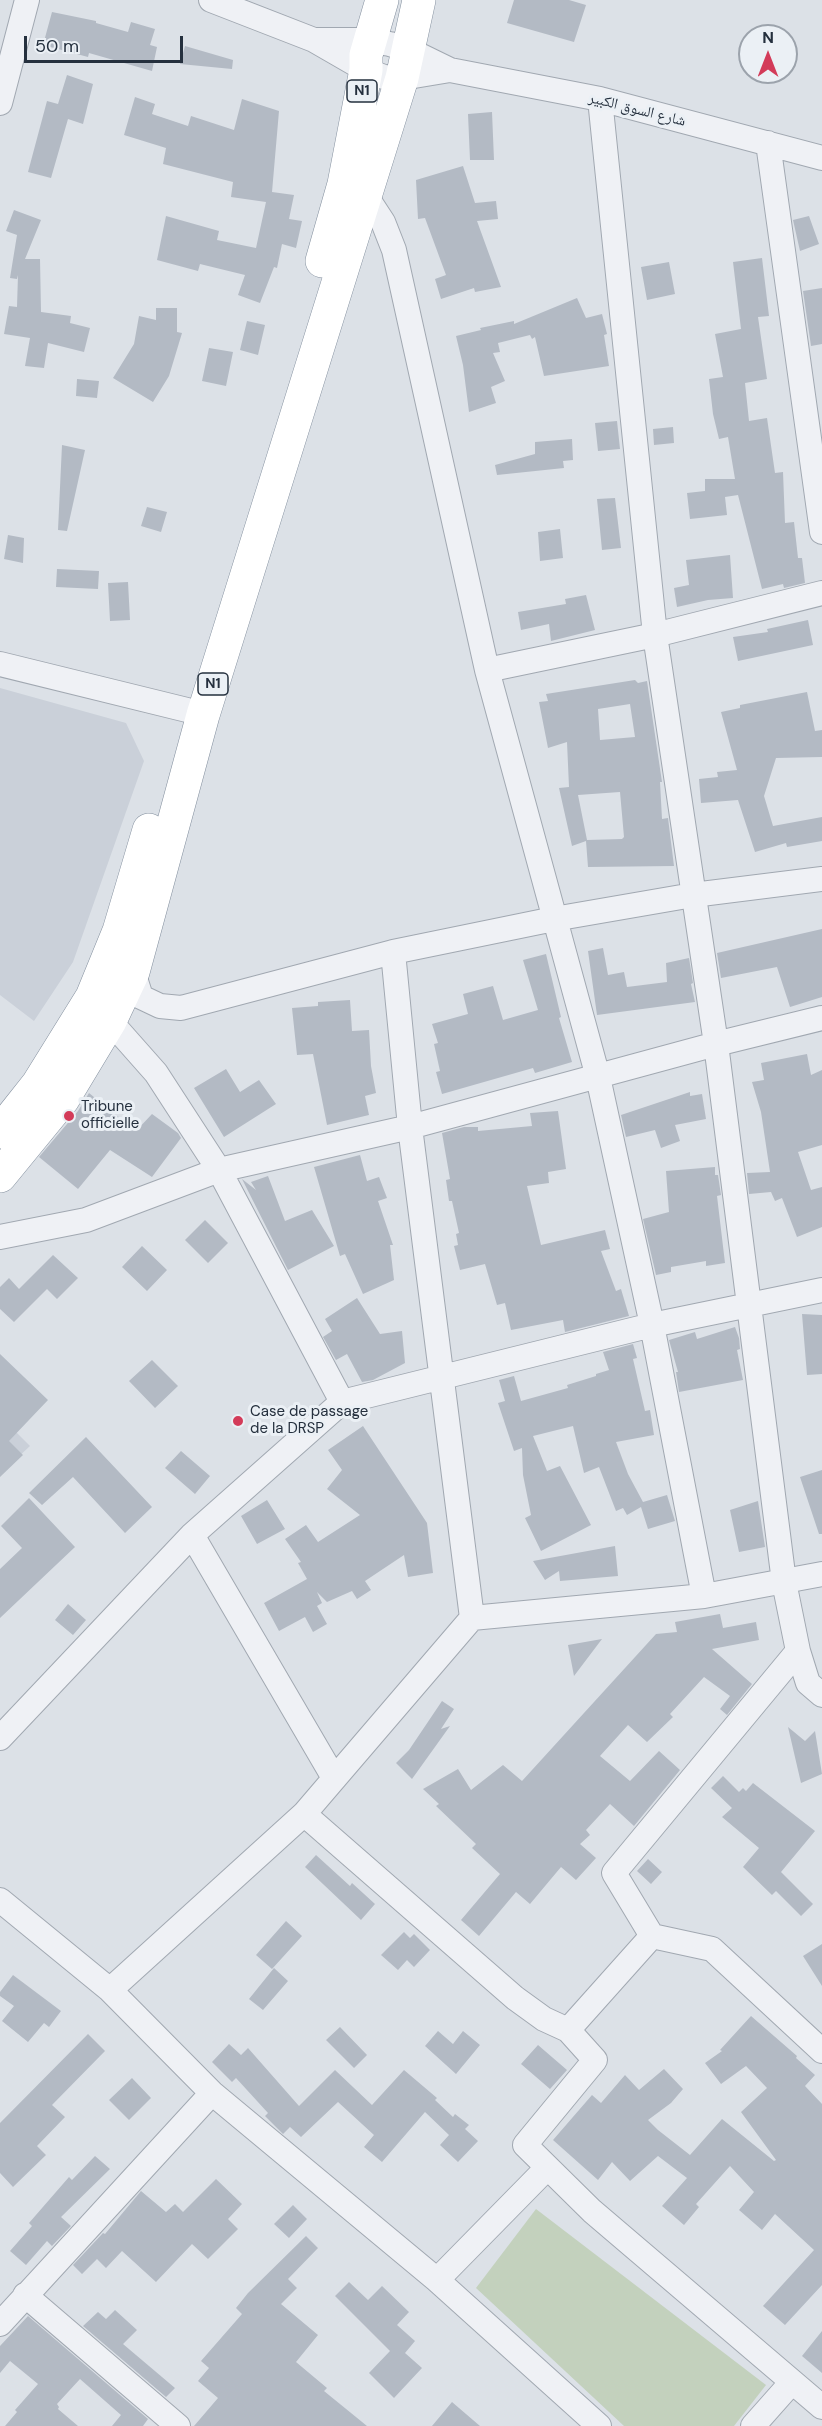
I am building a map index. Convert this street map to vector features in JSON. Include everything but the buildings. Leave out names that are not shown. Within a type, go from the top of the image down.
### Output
[{"type":"highway","name":"N1","points":[[0,1132],[38,1084],[92,997],[118,931],[254,498],[338,207],[368,55],[382,0]]},
{"type":"highway","name":"N1","points":[[0,1176],[63,1099],[110,1021],[133,972],[203,715],[406,64],[419,0]]},
{"type":"street","points":[[0,103],[27,0]]},
{"type":"street","name":"شارع السوق الكبير","points":[[211,0],[314,40],[368,55],[600,99],[822,158]]},
{"type":"street","name":"شارع السوق الكبير","points":[[368,55],[384,77],[406,64]]},
{"type":"street","points":[[600,99],[655,635],[716,1044],[784,1582],[798,1651],[808,1683],[822,1695]]},
{"type":"street","points":[[768,143],[822,532]]},
{"type":"street","points":[[366,196],[383,222],[394,250],[488,670],[598,1077],[652,1325],[704,1596]]},
{"type":"street","points":[[488,670],[655,635],[822,593]]},
{"type":"street","points":[[0,664],[187,710]]},
{"type":"street","points":[[133,972],[141,997],[160,1006],[181,1008],[393,952],[554,919],[693,895],[822,879]]},
{"type":"street","points":[[393,952],[410,1126],[472,1618]]},
{"type":"street","points":[[0,1237],[86,1220],[219,1170],[410,1126],[822,1018]]},
{"type":"street","points":[[110,1021],[156,1073],[219,1170],[342,1402]]},
{"type":"street","points":[[0,1738],[192,1535],[342,1402],[652,1325],[822,1290]]},
{"type":"street","points":[[192,1535],[334,1778]]},
{"type":"street","points":[[110,1990],[303,1814],[472,1618],[704,1596],[822,1574]]},
{"type":"street","points":[[798,1651],[614,1873],[652,1936],[712,1949],[822,2050]]},
{"type":"street","points":[[303,1814],[515,1998],[544,2019],[568,2030],[595,2060],[525,2145],[592,2211],[822,2407]]},
{"type":"street","points":[[2,1908],[110,1990],[212,2093],[437,2280],[599,2426]]},
{"type":"street","points":[[568,2030],[652,1936]]},
{"type":"street","points":[[0,2324],[212,2093]]},
{"type":"street","points":[[437,2280],[547,2168]]},
{"type":"street","points":[[25,2295],[177,2426]]},
{"type":"street","points":[[753,2426],[792,2382]]},
{"type":"shaded area","points":[[0,688],[126,723],[144,761],[73,962],[34,1021],[0,995]]},
{"type":"shaded area","points":[[0,1416],[30,1446],[0,1474]]},
{"type":"green space","points":[[536,2209],[766,2385],[734,2426],[624,2426],[476,2288]]},
{"type":"place","name":"Tribune officielle","points":[[69,1116]]},
{"type":"place","name":"Case de passage de la DRSP","points":[[238,1421]]}]
